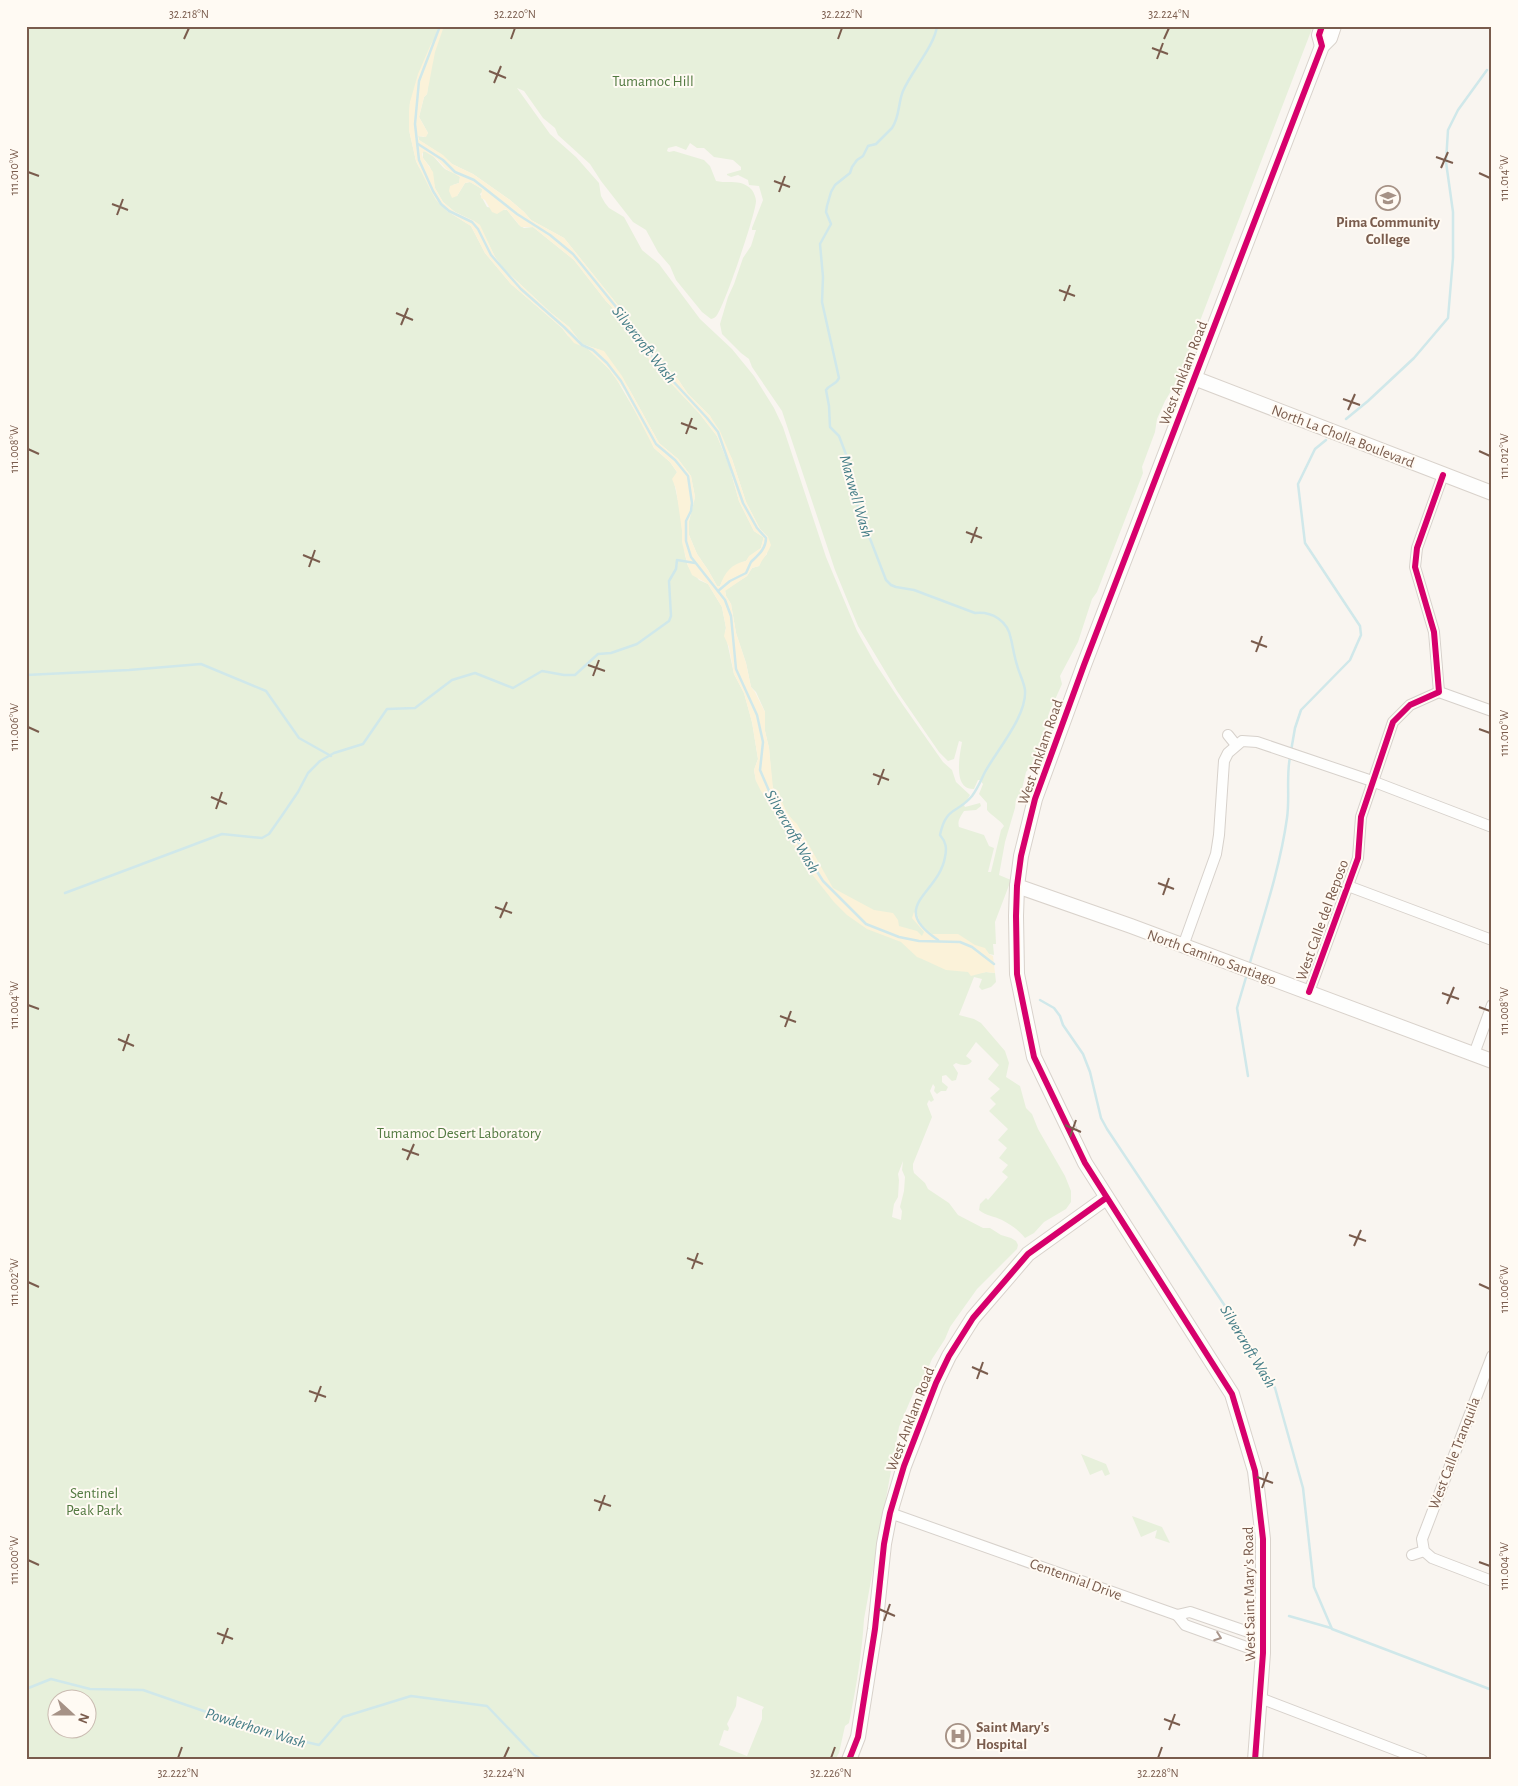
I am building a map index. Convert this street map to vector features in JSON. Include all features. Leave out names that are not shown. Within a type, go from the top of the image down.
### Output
[{"type":"main road","name":"West Anklam Road","points":[[1322,26],[1319,35],[1322,46]]},
{"type":"main road","name":"West Anklam Road","points":[[849,1760],[858,1737],[875,1629],[884,1544],[890,1513],[904,1466],[933,1390],[950,1356],[973,1318],[1028,1254],[1106,1198],[1085,1163],[1034,1057],[1017,974],[1017,886],[1021,856],[1035,799],[1084,665],[1322,46],[1330,38],[1334,26]]},
{"type":"main road","name":"North La Cholla Boulevard","points":[[1194,378],[1492,493]]},
{"type":"main road","name":"North Camino Santiago","points":[[1017,886],[1131,926],[1492,1061]]},
{"type":"main road","name":"West Saint Mary's Road","points":[[1106,1198],[1144,1254],[1232,1394],[1255,1471],[1263,1539],[1263,1653],[1255,1760]]},
{"type":"street","points":[[1443,474],[1417,548],[1415,567],[1434,632],[1439,692],[1492,711]]},
{"type":"street","name":"West Calle del Reposo","points":[[1309,992],[1358,858],[1361,817],[1394,722],[1410,705],[1439,692]]},
{"type":"street","points":[[1228,736],[1238,744]]},
{"type":"street","points":[[1183,946],[1216,854],[1223,770],[1228,753],[1238,744],[1248,740],[1372,782],[1492,827]]},
{"type":"street","points":[[1348,886],[1492,940]]},
{"type":"street","points":[[1474,1054],[1492,1005]]},
{"type":"street","name":"West Calle Tranquila","points":[[1424,1551],[1422,1539],[1424,1530],[1492,1356]]},
{"type":"street","name":"Centennial Drive","points":[[890,1513],[1177,1615],[1190,1612],[1263,1637]]},
{"type":"street","points":[[1412,1556],[1424,1551],[1432,1558],[1492,1580]]},
{"type":"street","points":[[1177,1615],[1185,1625],[1263,1653]]},
{"type":"street","points":[[1260,1698],[1422,1760]]},
{"type":"green space","points":[[26,26],[1313,26],[1177,381],[1157,419],[1155,432],[1142,467],[1143,473],[1097,592],[1092,599],[1078,642],[1060,676],[1062,684],[1049,713],[1033,763],[1026,772],[1021,793],[1016,799],[999,875],[1011,880],[995,922],[996,944],[993,944],[994,955],[989,954],[985,949],[975,974],[995,973],[996,982],[991,987],[982,990],[979,987],[982,979],[974,977],[959,1015],[981,1023],[1005,1051],[1009,1063],[1006,1077],[1020,1086],[1026,1108],[1032,1114],[1071,1191],[1071,1202],[1066,1209],[1044,1222],[1034,1233],[1025,1238],[1018,1230],[979,1210],[980,1204],[986,1198],[988,1200],[1008,1177],[1002,1172],[1008,1165],[999,1158],[1007,1148],[998,1140],[1008,1129],[989,1111],[996,1104],[990,1098],[1000,1089],[988,1079],[999,1065],[976,1042],[966,1056],[972,1061],[969,1064],[956,1063],[953,1065],[958,1073],[956,1080],[952,1081],[946,1075],[942,1076],[942,1082],[948,1087],[946,1091],[941,1091],[937,1094],[934,1091],[935,1087],[933,1084],[930,1091],[934,1100],[931,1102],[929,1100],[927,1104],[932,1117],[913,1164],[914,1173],[925,1183],[928,1189],[949,1203],[958,1215],[983,1228],[990,1228],[1001,1235],[1011,1238],[1018,1245],[1017,1249],[977,1289],[950,1327],[945,1339],[932,1359],[920,1387],[913,1394],[899,1427],[864,1619],[852,1710],[849,1723],[845,1726],[839,1753],[835,1760],[26,1760]],"holes":[[[430,71],[427,94],[424,97],[419,117],[428,133],[424,137],[418,136],[419,140],[452,164],[473,174],[510,200],[531,220],[564,238],[629,319],[638,335],[652,351],[655,359],[662,363],[670,374],[677,378],[688,394],[710,416],[732,459],[746,502],[760,529],[768,537],[767,554],[759,566],[752,568],[747,576],[725,590],[731,604],[736,633],[746,663],[751,687],[756,692],[765,712],[765,731],[769,748],[772,784],[773,788],[779,791],[756,781],[754,770],[758,759],[752,722],[744,693],[734,674],[722,607],[708,584],[699,580],[688,566],[685,555],[680,510],[674,482],[677,472],[670,462],[654,448],[645,428],[609,369],[588,349],[568,336],[562,328],[511,284],[485,253],[471,226],[447,211],[416,161],[409,130],[410,102]],[[517,88],[524,91],[543,118],[555,128],[558,135],[590,164],[633,222],[646,230],[658,252],[670,266],[676,280],[702,312],[711,319],[716,317],[733,277],[755,209],[756,198],[752,190],[744,184],[716,181],[710,166],[704,160],[674,151],[669,152],[667,151],[668,148],[676,146],[686,150],[690,143],[697,148],[704,148],[714,157],[733,160],[741,167],[741,170],[727,175],[731,177],[738,175],[748,180],[749,185],[759,186],[763,200],[752,228],[752,230],[756,230],[751,246],[743,258],[728,297],[720,324],[722,334],[749,359],[752,367],[782,411],[835,570],[858,626],[897,691],[939,752],[948,761],[954,759],[959,741],[962,742],[960,778],[967,788],[974,789],[978,780],[980,780],[983,784],[979,794],[987,803],[987,810],[1004,826],[1001,830],[991,872],[988,872],[994,848],[989,846],[984,835],[959,827],[964,811],[976,810],[981,806],[980,803],[965,807],[964,805],[970,795],[956,782],[952,770],[943,762],[903,705],[875,663],[857,631],[826,557],[783,427],[774,408],[754,376],[732,349],[700,319],[659,264],[642,250],[624,217],[609,208],[605,203],[601,196],[599,183],[576,157],[550,134]],[[903,1161],[902,1170],[905,1177],[900,1207],[902,1211],[901,1220],[892,1217],[894,1204],[898,1197],[898,1174]],[[737,1696],[764,1707],[762,1719],[747,1756],[719,1745],[724,1730],[728,1731],[727,1724],[736,1706]]]},
{"type":"green space","points":[[423,151],[433,156],[445,169],[460,177],[459,183],[453,185],[457,196],[465,183],[470,182],[482,189],[483,191],[480,194],[487,207],[507,210],[519,225],[524,228],[533,227],[574,260],[606,301],[628,324],[653,364],[699,413],[717,436],[729,465],[739,501],[754,531],[763,537],[761,548],[746,561],[730,570],[720,586],[717,586],[697,554],[689,535],[689,521],[695,497],[691,476],[678,459],[659,443],[628,387],[600,350],[582,344],[569,327],[503,268],[495,257],[479,225],[455,212],[443,202],[435,188],[430,167],[423,158]]},
{"type":"green space","points":[[1081,1454],[1106,1464],[1110,1474],[1105,1476],[1102,1470],[1090,1475]]},
{"type":"green space","points":[[1132,1516],[1162,1527],[1170,1543],[1155,1538],[1157,1530],[1141,1537]]},
{"type":"sand","points":[[438,26],[444,26],[435,52],[427,94],[424,97],[419,117],[428,133],[426,137],[418,136],[419,140],[443,155],[452,164],[473,174],[510,200],[531,220],[564,238],[629,319],[652,351],[655,359],[662,363],[670,374],[677,378],[688,394],[710,416],[720,431],[732,459],[746,502],[771,545],[759,566],[752,568],[747,576],[725,591],[731,604],[736,633],[746,663],[751,687],[765,712],[765,731],[769,748],[773,788],[779,791],[783,805],[797,824],[833,888],[874,910],[893,913],[898,920],[899,926],[917,931],[922,936],[924,932],[912,918],[914,912],[917,914],[921,924],[932,934],[958,934],[975,945],[985,948],[993,956],[995,973],[986,972],[971,976],[968,972],[946,970],[917,957],[901,942],[867,929],[847,915],[811,873],[761,791],[756,781],[754,770],[758,759],[752,722],[744,693],[734,674],[729,647],[724,636],[726,628],[722,607],[708,584],[692,575],[688,566],[682,542],[676,489],[672,479],[677,472],[670,462],[654,448],[624,390],[609,369],[588,349],[574,343],[562,328],[511,284],[485,253],[471,226],[447,211],[436,200],[416,161],[409,130],[410,102],[418,74],[435,38]],"holes":[[[424,151],[437,159],[446,169],[460,177],[459,183],[450,186],[449,191],[452,198],[457,196],[465,183],[470,182],[482,189],[481,198],[485,200],[492,212],[497,214],[505,209],[507,210],[521,227],[533,227],[574,260],[606,301],[628,324],[653,364],[699,413],[717,436],[729,465],[739,501],[754,531],[763,537],[761,548],[749,556],[746,561],[736,564],[729,569],[720,586],[717,586],[697,554],[689,535],[689,521],[695,497],[691,476],[678,459],[659,443],[622,376],[604,351],[582,344],[569,327],[503,268],[495,257],[480,225],[455,212],[443,202],[435,188],[433,172],[422,154]]]},
{"type":"waterway","name":"Silvercroft Wash","points":[[440,26],[419,81],[415,124],[419,160],[441,204],[449,211],[472,222],[478,229],[491,255],[521,289],[582,345],[593,350],[607,363],[621,381],[656,444],[675,460],[688,476],[692,503],[691,511],[686,521],[686,541],[691,557],[725,600],[731,616],[736,669],[757,715],[763,742],[760,770],[776,807],[823,881],[866,924],[899,937],[919,941],[960,942],[972,947],[994,964]]},
{"type":"waterway","name":"Maxwell Wash","points":[[937,26],[932,42],[903,91],[892,128],[876,144],[868,146],[863,156],[852,167],[850,173],[835,185],[831,192],[826,212],[831,224],[820,244],[823,277],[822,302],[839,378],[826,390],[830,427],[839,436],[847,457],[862,523],[886,580],[896,587],[914,590],[975,613],[987,614],[998,618],[1003,622],[1009,633],[1024,684],[1024,700],[1016,722],[972,796],[967,802],[953,811],[945,819],[942,826],[940,835],[946,845],[946,851],[941,870],[916,909],[917,918],[923,928],[938,940]]},
{"type":"waterway","points":[[1346,419],[1414,358],[1448,318],[1453,258],[1453,212],[1446,162],[1448,130],[1458,110],[1487,70]]},
{"type":"waterway","name":"Silvercroft Wash","points":[[418,144],[443,160],[455,172],[474,180],[573,254],[630,324],[635,334],[659,366],[718,432],[743,503],[757,528],[766,538],[763,549],[751,562],[746,573],[730,581],[718,591]]},
{"type":"waterway","points":[[1291,751],[1295,728],[1301,710],[1350,660],[1361,635],[1360,626],[1305,543],[1298,484],[1315,449],[1326,440]]},
{"type":"waterway","points":[[65,893],[222,834],[262,838],[269,834],[298,792],[308,773],[320,761],[334,753],[363,744],[387,709],[415,708],[452,680],[475,673],[513,688],[542,671],[575,675],[598,654],[611,653],[637,644],[669,621],[671,616],[669,581],[676,569],[677,560],[695,563]]},
{"type":"waterway","points":[[26,675],[201,664],[266,691],[299,738],[331,756]]},
{"type":"waterway","points":[[1249,966],[1271,893],[1284,837],[1288,810],[1290,757]]},
{"type":"waterway","points":[[1247,974],[1237,1008],[1248,1076]]},
{"type":"waterway","name":"Silvercroft Wash","points":[[1040,1000],[1054,1008],[1083,1054],[1090,1072],[1101,1118],[1107,1129],[1235,1321],[1275,1388],[1303,1488],[1314,1587],[1332,1629],[1492,1690]]},
{"type":"waterway","points":[[1289,1616],[1331,1628]]},
{"type":"waterway","name":"Powderhorn Wash","points":[[26,1689],[51,1679],[90,1689],[143,1690],[267,1733],[319,1745],[343,1717],[411,1696],[487,1706],[534,1755],[544,1760]]},
{"type":"cycle path","points":[[1255,1760],[1263,1653],[1263,1539],[1255,1471],[1232,1394],[1085,1163],[1034,1057],[1017,974],[1017,886],[1021,856],[1035,799],[1084,665],[1322,46],[1319,35],[1322,26]]},
{"type":"cycle path","points":[[1309,992],[1358,858],[1361,817],[1393,722],[1410,705],[1439,692],[1434,632],[1415,567],[1417,548],[1443,475]]},
{"type":"cycle path","points":[[849,1760],[858,1737],[875,1629],[884,1544],[890,1513],[904,1466],[936,1383],[949,1356],[973,1318],[1028,1254],[1106,1198]]},
{"type":"place","name":"Pima Community College","points":[[1388,198]]},
{"type":"place","name":"Saint Mary's Hospital","points":[[958,1736]]},
{"type":"park label","name":"Tumamoc Hill","points":[[653,81]]},
{"type":"park label","name":"Tumamoc Desert Laboratory","points":[[459,1133]]},
{"type":"park label","name":"Sentinel Peak Park","points":[[94,1502]]}]
